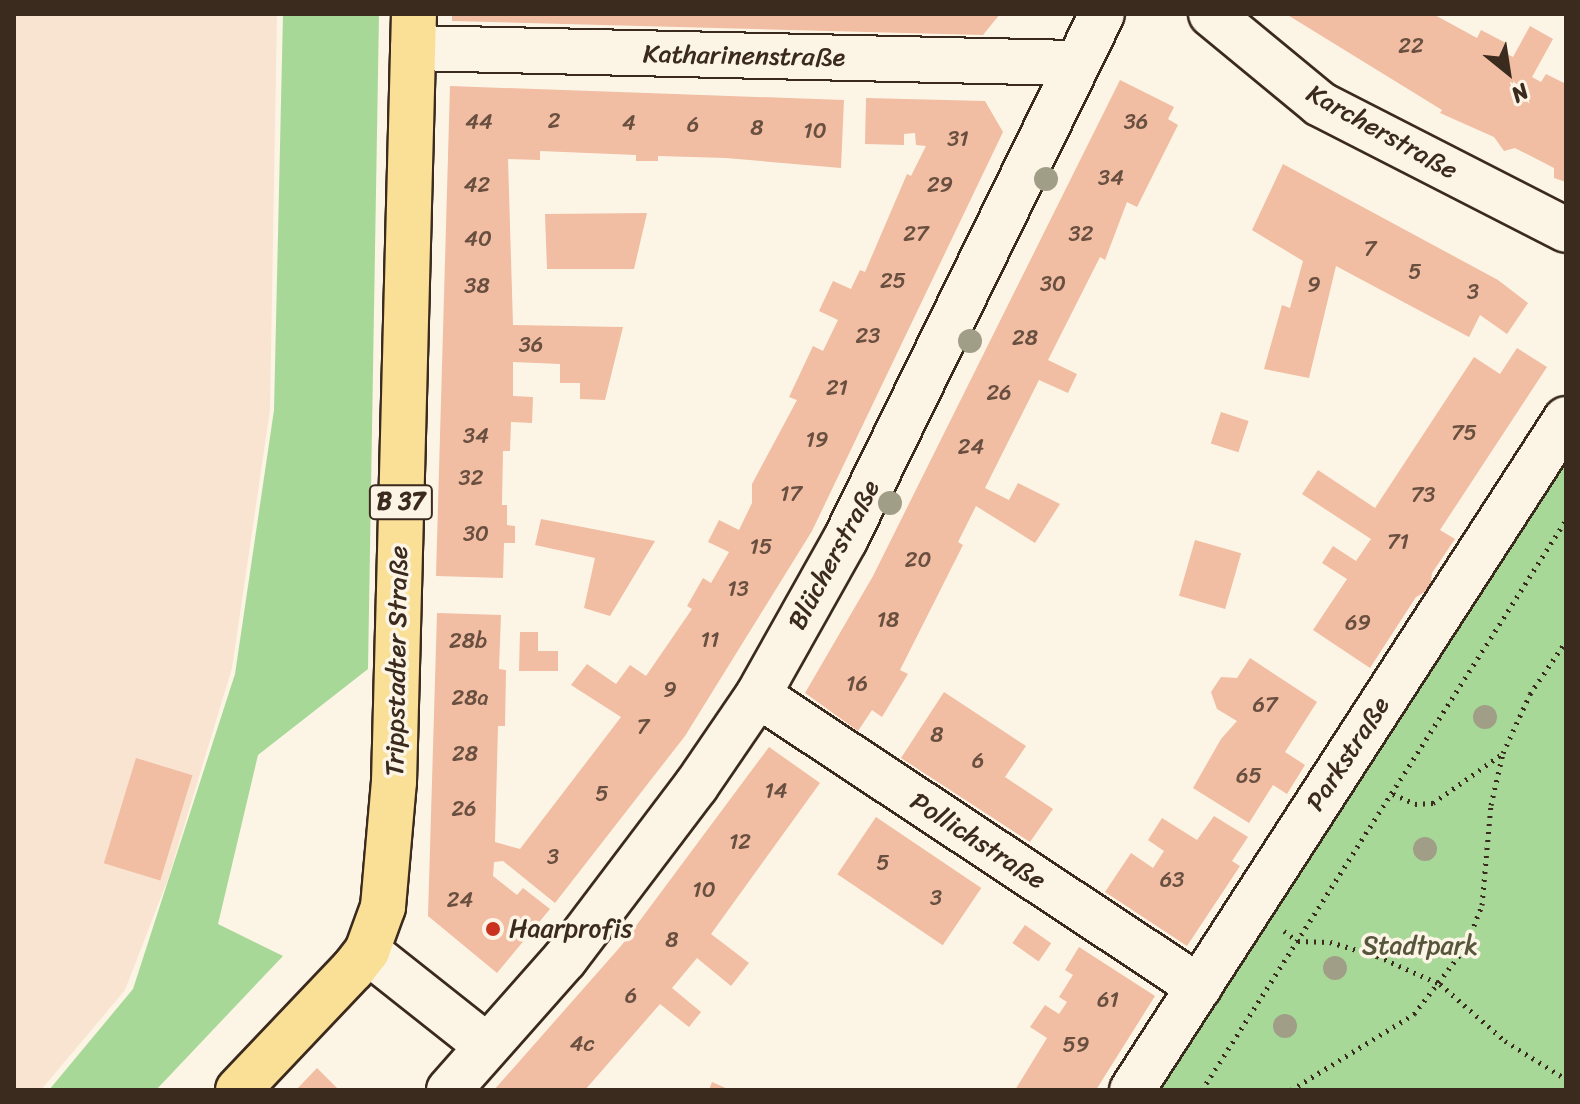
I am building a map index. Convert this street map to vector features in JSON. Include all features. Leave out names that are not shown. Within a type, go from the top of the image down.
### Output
[{"type":"main road","name":"Trippstadter Straße","points":[[367,951],[383,907],[394,782],[413,31]]},
{"type":"main road","name":"B 37","points":[[238,1090],[367,951]]},
{"type":"street","name":"Blücherstraße","points":[[487,1046],[565,959],[696,786],[758,695],[845,540],[1075,63],[1102,14]]},
{"type":"street","name":"Karcherstraße","points":[[1211,14],[1320,104],[1566,230]]},
{"type":"street","name":"Katharinenstraße","points":[[413,31],[1075,63]]},
{"type":"street","name":"Parkstraße","points":[[1132,1090],[1566,419]]},
{"type":"street","name":"Pollichstraße","points":[[758,695],[1199,987]]},
{"type":"street","points":[[367,951],[487,1046],[449,1090]]},
{"type":"path","points":[[1202,1090],[1566,520]]},
{"type":"path","points":[[1291,1090],[1381,1038],[1440,984],[1465,948],[1482,905],[1491,805],[1503,753],[1530,694],[1566,641]]},
{"type":"path","points":[[1393,794],[1415,804],[1433,803],[1452,794],[1503,753]]},
{"type":"path","points":[[1298,941],[1330,942],[1440,984],[1505,1041],[1566,1079]]},
{"type":"shaded area","points":[[14,14],[277,14],[270,410],[232,668],[168,879],[125,990],[41,1090],[14,1090]]},
{"type":"green space","points":[[283,14],[379,14],[368,669],[258,755],[218,924],[283,956],[156,1090],[49,1090],[133,989],[235,674],[274,410]]},
{"type":"green space","name":"Stadtpark","points":[[1566,450],[1566,1090],[1156,1090]]},
{"type":"building","points":[[452,14],[1000,14],[983,35],[452,21]]},
{"type":"building","points":[[1286,14],[1433,14],[1477,38],[1481,30],[1506,43],[1501,51],[1513,57],[1530,26],[1553,39],[1532,77],[1541,82],[1546,74],[1566,84],[1566,182],[1554,178],[1554,168],[1515,148],[1504,151],[1494,137],[1440,113],[1442,110]]},
{"type":"building","points":[[1120,80],[1174,107],[1168,119],[1178,125],[1137,207],[1127,202],[1105,260],[1100,257],[1048,360],[1077,374],[1068,393],[1039,380],[985,488],[1009,500],[1018,483],[1060,504],[1035,543],[976,506],[958,542],[963,545],[900,670],[908,674],[882,717],[872,710],[858,731],[805,693],[873,576]]},
{"type":"building","points":[[450,86],[844,100],[841,168],[726,158],[658,156],[658,161],[636,161],[636,155],[540,151],[540,160],[508,159],[513,325],[623,327],[605,400],[580,399],[580,383],[560,383],[560,364],[513,362],[513,396],[533,397],[532,423],[511,422],[510,451],[503,451],[502,505],[507,505],[507,525],[515,526],[515,543],[504,543],[503,578],[436,576]]},
{"type":"building","points":[[866,98],[985,101],[1003,132],[812,531],[685,736],[555,903],[503,861],[494,862],[493,876],[517,895],[523,888],[550,909],[497,973],[428,916],[437,613],[501,615],[499,669],[506,670],[505,726],[498,726],[495,842],[520,849],[621,717],[571,685],[587,664],[616,684],[630,665],[646,676],[692,609],[687,606],[703,578],[711,583],[729,552],[708,542],[719,520],[739,530],[752,503],[752,484],[797,400],[789,397],[813,346],[823,351],[838,320],[819,311],[833,281],[851,289],[860,270],[865,272],[907,174],[911,176],[926,146],[916,145],[915,133],[904,134],[904,145],[865,144]]},
{"type":"building","points":[[1283,164],[1498,280],[1528,303],[1507,334],[1480,315],[1469,337],[1336,266],[1309,378],[1264,369],[1282,305],[1290,308],[1303,261],[1252,230]]},
{"type":"building","points":[[647,213],[634,269],[547,269],[545,214]]},
{"type":"building","points":[[1517,348],[1547,367],[1440,530],[1455,539],[1432,573],[1430,589],[1416,597],[1370,668],[1313,630],[1347,579],[1322,563],[1333,546],[1356,561],[1371,539],[1302,494],[1318,470],[1375,508],[1474,357],[1500,374]]},
{"type":"building","points":[[1221,412],[1249,421],[1238,452],[1211,443]]},
{"type":"building","points":[[541,519],[655,541],[610,616],[584,608],[595,558],[535,545]]},
{"type":"building","points":[[1195,540],[1241,553],[1225,609],[1179,596]]},
{"type":"building","points":[[520,632],[538,632],[538,651],[558,651],[558,671],[519,671]]},
{"type":"building","points":[[1250,658],[1317,702],[1285,752],[1305,765],[1287,794],[1273,785],[1249,823],[1193,788],[1221,739],[1237,721],[1217,709],[1211,692],[1221,677],[1237,678]]},
{"type":"building","points":[[944,692],[1026,746],[1005,777],[1053,809],[1030,842],[901,758]]},
{"type":"building","points":[[769,747],[820,783],[711,934],[749,963],[731,986],[697,958],[672,988],[701,1012],[689,1027],[660,1004],[585,1090],[494,1090],[621,946]]},
{"type":"building","points":[[136,758],[192,775],[160,880],[104,863]]},
{"type":"building","points":[[1214,816],[1248,837],[1232,861],[1240,866],[1187,946],[1105,892],[1131,853],[1153,868],[1164,851],[1148,840],[1162,818],[1197,840]]},
{"type":"building","points":[[876,817],[981,888],[943,945],[837,874]]},
{"type":"building","points":[[1025,925],[1051,943],[1039,961],[1012,943]]},
{"type":"building","points":[[1079,947],[1155,996],[1096,1090],[1015,1090],[1047,1038],[1030,1027],[1045,1005],[1059,1014],[1067,1002],[1059,997],[1073,975],[1065,970]]},
{"type":"building","points":[[317,1068],[339,1090],[296,1090]]},
{"type":"building","points":[[712,1082],[730,1090],[709,1090]]},
{"type":"place","name":"Haarprofis","points":[[493,929]]}]
